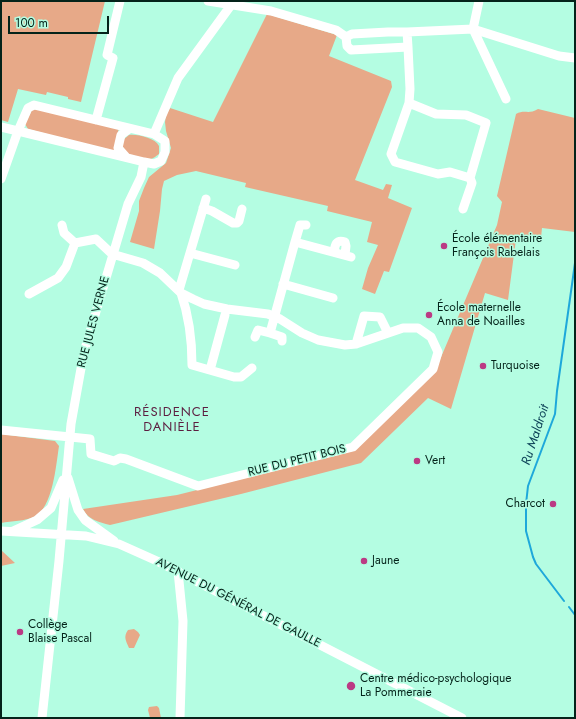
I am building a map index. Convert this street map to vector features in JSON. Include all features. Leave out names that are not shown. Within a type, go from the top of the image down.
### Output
[{"type":"street","points":[[96,120],[113,58],[107,55],[120,1]]},
{"type":"street","points":[[208,1],[233,2],[271,11],[336,30],[346,37],[347,46],[350,50],[408,47]]},
{"type":"street","points":[[479,1],[473,29],[506,99]]},
{"type":"street","points":[[154,134],[178,78],[233,2]]},
{"type":"street","points":[[346,37],[352,34],[473,29],[559,56],[575,58]]},
{"type":"street","points":[[407,32],[410,89],[409,103],[391,154],[396,162],[438,174],[450,172],[470,178]]},
{"type":"street","points":[[409,103],[436,114],[466,115],[486,123],[470,178],[472,183],[462,209]]},
{"type":"street","points":[[1,127],[18,131],[126,158],[154,164],[161,161],[165,152],[165,141],[154,134],[34,105],[28,108],[18,131],[1,179]]},
{"type":"street","points":[[126,158],[118,148],[121,135],[130,129]]},
{"type":"street","name":"RUE JULES VERNE","points":[[42,718],[71,424],[84,352],[112,254],[129,201],[141,177],[144,162]]},
{"type":"street","points":[[242,209],[239,221],[241,226],[232,223],[212,211],[204,204],[180,292],[187,310],[192,345],[192,365],[234,378],[241,377],[252,368]]},
{"type":"street","points":[[62,225],[64,232],[75,243]]},
{"type":"street","points":[[270,333],[300,225],[306,225]]},
{"type":"street","points":[[75,243],[96,239],[112,254]]},
{"type":"street","points":[[295,242],[348,256]]},
{"type":"street","points":[[29,294],[58,278],[66,267],[75,243]]},
{"type":"street","points":[[190,253],[235,265]]},
{"type":"street","name":"RUE DU PETIT BOIS","points":[[70,437],[90,439],[91,454],[114,461],[120,458],[126,459],[198,486],[353,447],[433,369],[438,352],[431,337],[418,328],[403,328],[356,344],[334,344],[318,340],[268,314],[227,309],[204,304],[180,292],[160,273],[143,264],[112,254]]},
{"type":"street","points":[[283,284],[333,298]]},
{"type":"street","points":[[187,310],[193,299]]},
{"type":"street","points":[[210,370],[226,315]]},
{"type":"street","points":[[356,344],[364,316],[380,317],[388,333]]},
{"type":"street","points":[[256,337],[258,330],[282,337],[282,341]]},
{"type":"street","points":[[1,430],[70,437]]},
{"type":"street","points":[[12,531],[37,520],[51,508],[67,473]]},
{"type":"street","points":[[67,473],[78,510],[85,520],[119,544]]},
{"type":"street","name":"AVENUE DU GÉNÉRAL DE GAULLE","points":[[1,531],[86,536],[119,544],[178,571],[462,718]]},
{"type":"street","points":[[178,571],[183,621],[180,718]]},
{"type":"shaded area","points":[[1,1],[105,1],[81,102],[47,92],[46,95],[18,89],[8,122],[1,120]]},
{"type":"shaded area","points":[[267,14],[337,35],[329,56],[391,81],[392,87],[355,180],[383,190],[386,184],[392,185],[388,198],[412,208],[389,272],[384,271],[375,294],[362,289],[368,268],[378,245],[367,242],[372,222],[327,211],[328,206],[245,187],[246,183],[196,171],[177,175],[164,181],[154,249],[130,242],[139,211],[139,201],[144,188],[149,177],[166,163],[171,148],[165,122],[166,115],[170,108],[213,122]]},
{"type":"shaded area","points":[[38,109],[119,128],[114,152],[28,129],[25,124],[32,110]]},
{"type":"shaded area","points":[[538,109],[575,118],[575,232],[542,228],[541,238],[516,239],[508,300],[485,293],[451,409],[428,398],[361,463],[241,494],[110,525],[94,520],[85,513],[83,509],[177,495],[353,451],[436,369],[497,225],[502,202],[497,196],[516,114],[522,112],[532,112]]},
{"type":"shaded area","points":[[129,135],[137,135],[154,141],[159,146],[159,154],[151,159],[126,153],[123,146],[123,140]]},
{"type":"shaded area","points":[[1,434],[55,441],[59,446],[55,474],[46,505],[34,517],[1,523]]},
{"type":"shaded area","points":[[1,550],[15,563],[1,566]]},
{"type":"shaded area","points":[[134,629],[140,635],[134,648],[129,648],[126,635],[128,630]]},
{"type":"shaded area","points":[[157,706],[159,708],[161,718],[150,718],[148,710],[149,707]]},
{"type":"waterway","name":"Ru Maldroit","points":[[564,601],[536,564],[533,557],[526,531],[526,504],[528,486],[555,414],[575,263]]},
{"type":"waterway","name":"Ru Maldroit","points":[[569,607],[575,615]]},
{"type":"place","name":"École élémentaire François Rabelais","points":[[444,246]]},
{"type":"place","name":"École maternelle Anna de Noailles","points":[[429,315]]},
{"type":"place","name":"Turquoise","points":[[483,366]]},
{"type":"place","name":"Vert","points":[[417,461]]},
{"type":"place","name":"Charcot","points":[[553,504]]},
{"type":"place","name":"Jaune","points":[[364,561]]},
{"type":"place","name":"Collège Blaise Pascal","points":[[20,632]]},
{"type":"place","name":"Centre médico-psychologique La Pommeraie","points":[[351,686]]},
{"type":"district","name":"RÉSIDENCE DANIÈLE","points":[[172,420]]}]
